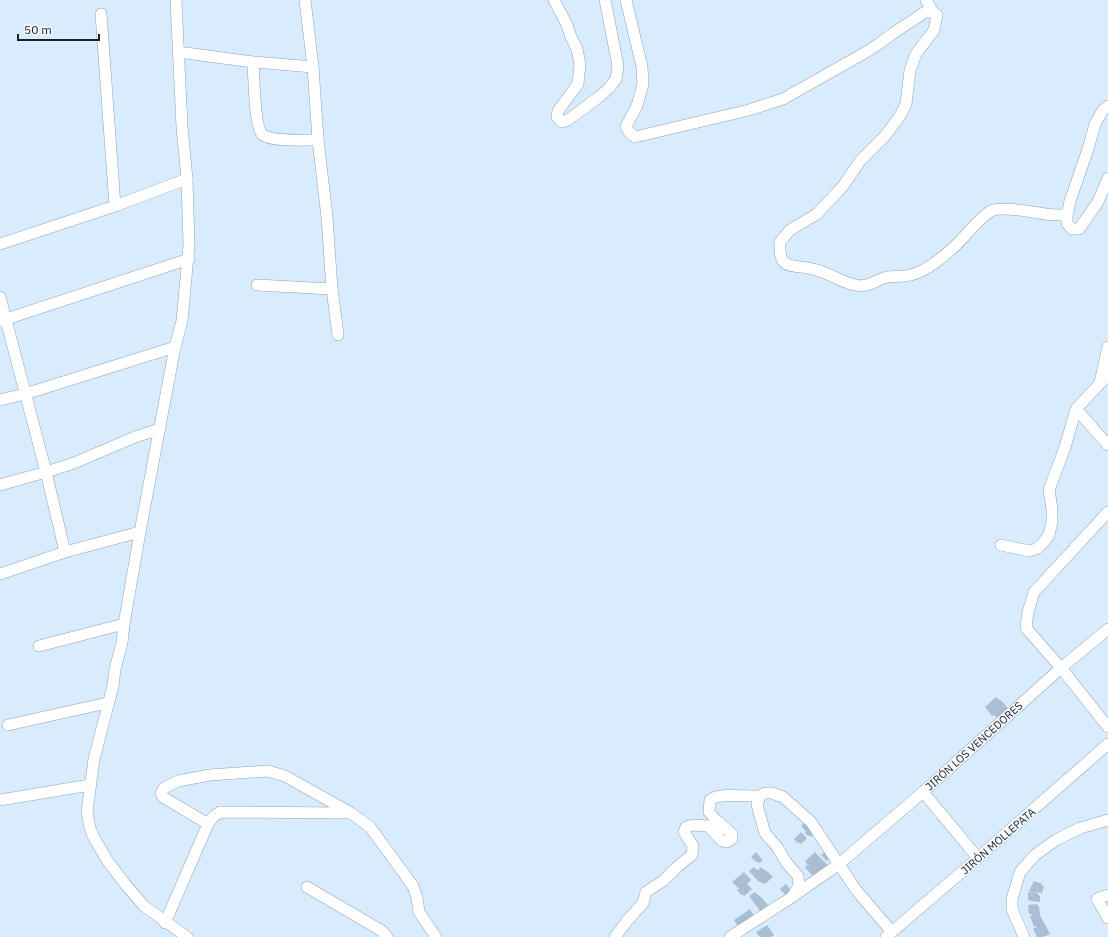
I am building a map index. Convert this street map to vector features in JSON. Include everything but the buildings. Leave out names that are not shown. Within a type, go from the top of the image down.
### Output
[{"type":"street","points":[[176,0],[182,127],[187,179],[190,245],[189,259],[182,321],[175,347],[140,532],[122,643],[115,669],[113,686],[94,759],[87,812],[93,836],[125,884],[144,906],[165,923],[187,937]]},
{"type":"street","points":[[305,0],[313,67],[318,140],[332,289],[338,335]]},
{"type":"street","points":[[554,0],[577,49],[580,64],[578,84],[558,111],[557,117],[562,122],[568,120],[599,97],[616,79],[618,66],[605,0]]},
{"type":"street","points":[[626,0],[642,67],[643,84],[637,106],[626,126],[629,132],[635,137],[749,110],[783,99],[819,80],[874,47],[925,12],[933,12]]},
{"type":"street","points":[[926,0],[933,12],[937,15],[934,30],[916,54],[910,70],[906,104],[900,116],[885,136],[860,161],[843,186],[817,214],[790,230],[780,242],[780,258],[783,262],[789,265],[824,272],[855,285],[865,286],[886,278],[921,272],[953,248],[992,211],[1001,208],[1045,214],[1067,215]]},
{"type":"street","points":[[101,14],[115,206]]},
{"type":"street","points":[[178,52],[253,62],[313,67]]},
{"type":"street","points":[[253,62],[257,125],[262,134],[273,139],[318,140]]},
{"type":"street","points":[[1108,106],[1103,110],[1095,124],[1067,215],[1067,223],[1072,229],[1079,228],[1098,202],[1108,178]]},
{"type":"street","points":[[0,244],[115,206],[187,179]]},
{"type":"street","points":[[3,320],[189,259]]},
{"type":"street","points":[[257,285],[332,289]]},
{"type":"street","points":[[0,297],[3,320],[46,472],[65,552]]},
{"type":"street","points":[[0,400],[25,394],[175,347]]},
{"type":"street","points":[[1001,545],[1029,551],[1036,549],[1049,535],[1052,522],[1052,509],[1048,490],[1065,447],[1076,409],[1104,379],[1108,347]]},
{"type":"street","points":[[1076,409],[1108,445]]},
{"type":"street","points":[[0,485],[74,463],[135,437],[160,430]]},
{"type":"street","points":[[1108,512],[1034,592],[1028,612],[1026,628],[1061,668],[1108,727]]},
{"type":"street","points":[[0,574],[65,552],[140,532]]},
{"type":"street","points":[[39,646],[124,624]]},
{"type":"street","name":"JIRÓN LOS VENCEDORES","points":[[730,937],[792,897],[839,864],[923,792],[1061,668],[1108,629]]},
{"type":"street","points":[[8,725],[108,703]]},
{"type":"street","name":"JIRÓN MOLLEPATA","points":[[889,934],[1108,744]]},
{"type":"street","points":[[208,824],[162,797],[161,793],[164,788],[178,781],[210,775],[268,771],[285,776],[351,813],[370,827],[413,886],[419,912],[436,937]]},
{"type":"street","points":[[0,800],[90,785]]},
{"type":"street","points":[[923,792],[978,858]]},
{"type":"street","points":[[616,937],[627,921],[643,903],[646,892],[663,881],[692,855],[693,846],[684,832],[686,827],[693,825],[708,826],[722,841],[727,842],[732,839],[732,834],[709,812],[710,800],[712,798],[729,796],[760,796],[765,793],[772,793],[783,797],[811,822],[856,890],[889,934]]},
{"type":"street","points":[[760,796],[757,805],[764,833],[778,847],[786,862],[798,876],[799,886],[792,897]]},
{"type":"street","points":[[165,923],[208,824],[213,817],[220,812],[351,813]]},
{"type":"street","points":[[1024,937],[1012,909],[1012,900],[1020,872],[1035,855],[1056,840],[1080,828],[1108,820]]},
{"type":"street","points":[[307,887],[382,931],[387,937]]},
{"type":"street","points":[[1108,895],[1097,899],[1108,918]]}]
